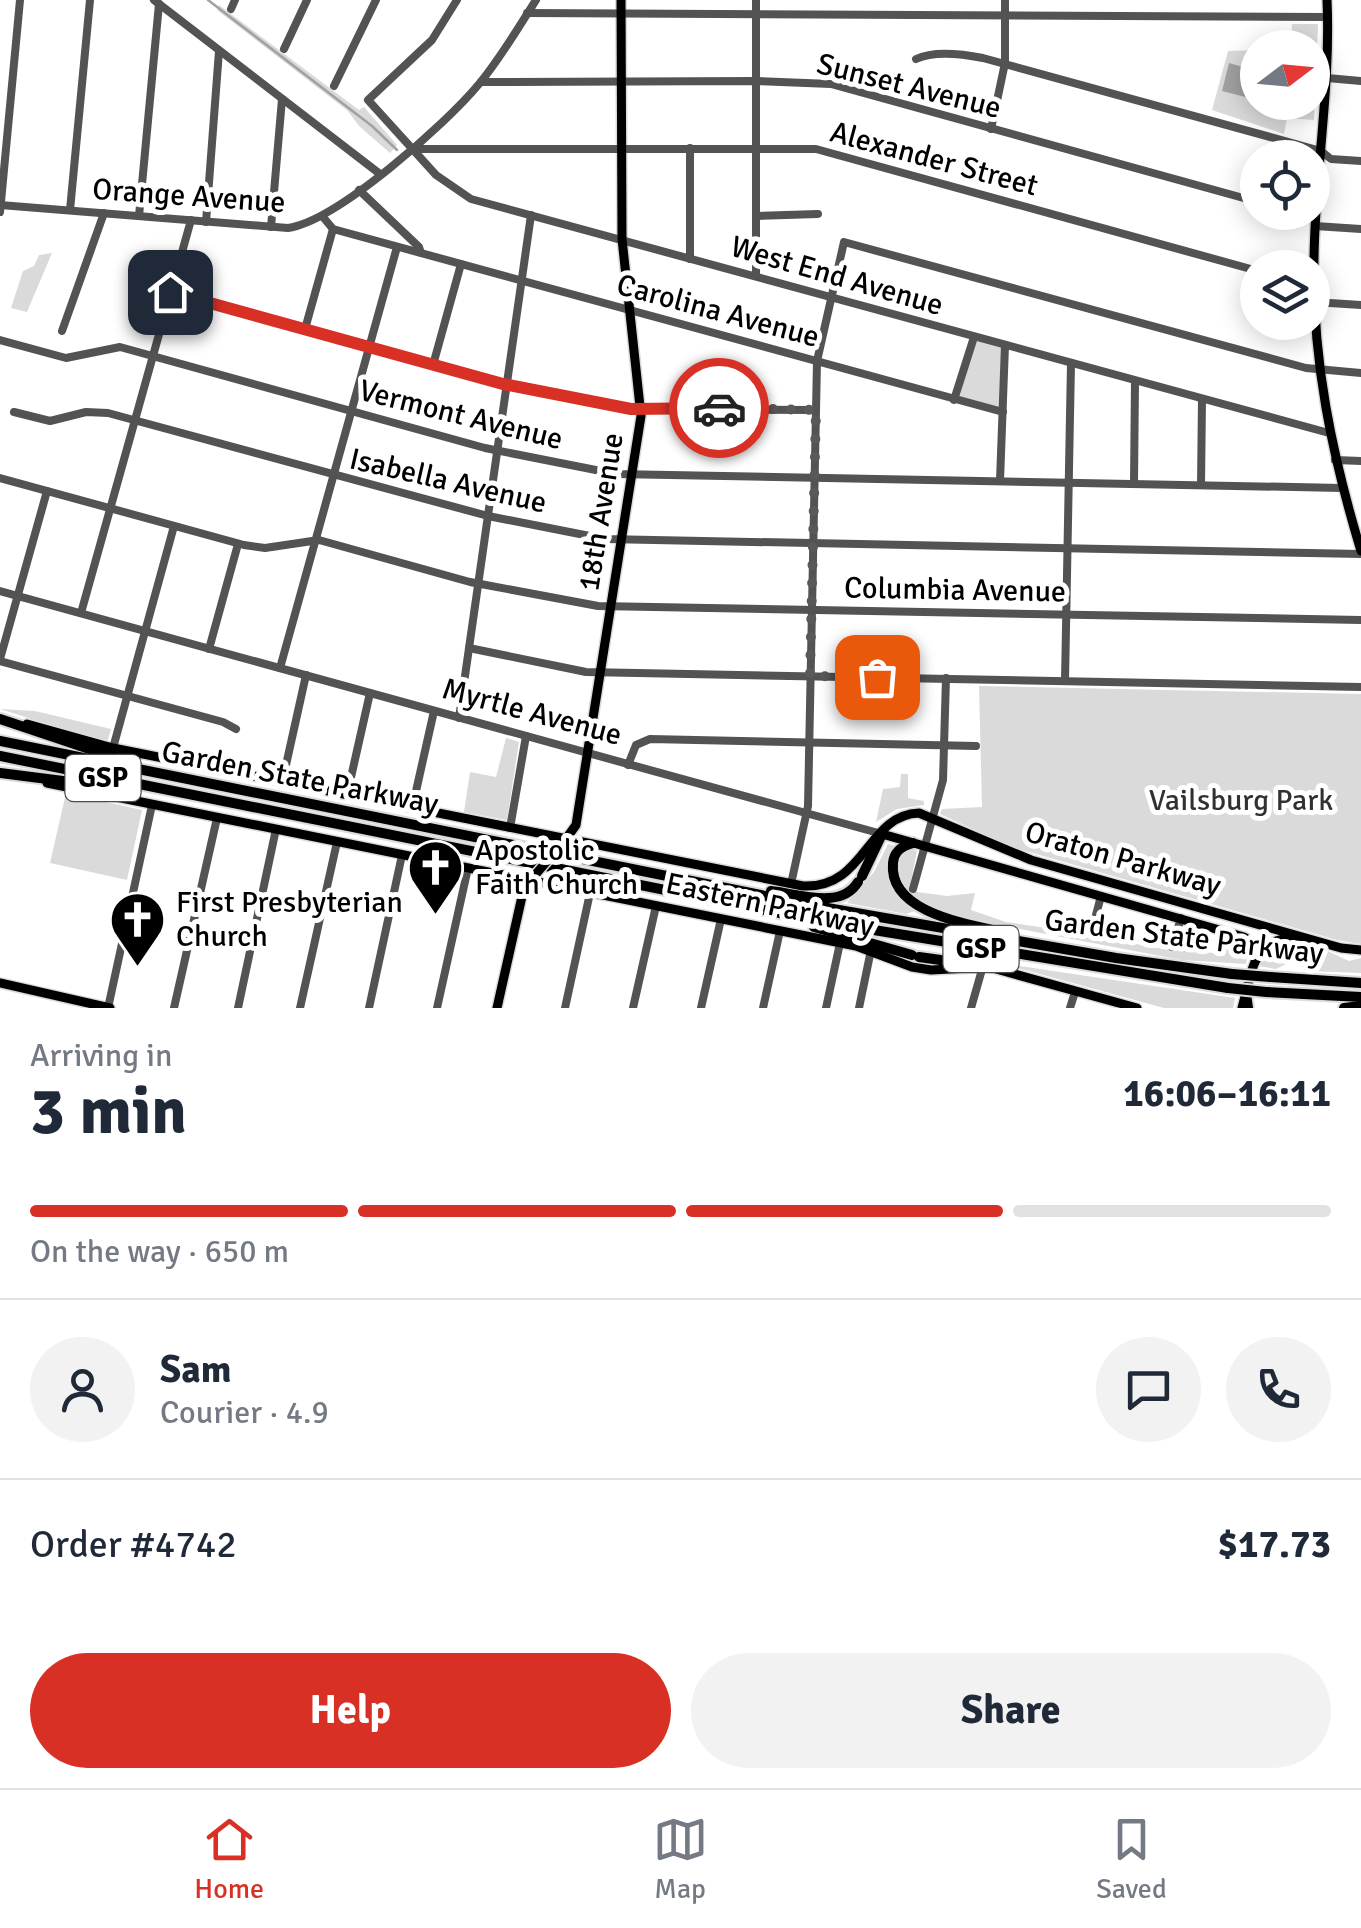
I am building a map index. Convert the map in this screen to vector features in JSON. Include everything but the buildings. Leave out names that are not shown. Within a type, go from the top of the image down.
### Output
[{"type":"highway","points":[[0,718],[178,779]]},
{"type":"highway","name":"Garden State Parkway","points":[[0,741],[686,881],[1075,951],[1232,974],[1361,983]]},
{"type":"highway","name":"Garden State Parkway","points":[[0,756],[931,941],[1228,988],[1361,997]]},
{"type":"highway","points":[[0,774],[207,800]]},
{"type":"highway","points":[[686,881],[831,898],[847,895],[860,879],[882,834]]},
{"type":"highway","points":[[919,845],[897,851],[892,864],[897,884],[911,902],[935,914],[1075,951]]},
{"type":"highway","points":[[736,905],[916,956],[983,966]]},
{"type":"highway","points":[[1245,1008],[1246,994]]},
{"type":"highway","points":[[1344,1008],[1361,1006]]},
{"type":"main road","name":"18th Avenue","points":[[497,1008],[523,892],[575,827],[641,409],[622,239],[621,0]]},
{"type":"main road","points":[[1327,0],[1328,30]]},
{"type":"main road","points":[[1317,340],[1329,433],[1361,552]]},
{"type":"main road","points":[[0,718],[114,748],[564,842],[791,884],[816,886],[840,879],[892,823],[908,814],[933,816]]},
{"type":"main road","name":"Eastern Parkway","points":[[0,774],[840,942],[925,969],[983,966],[1137,1008]]},
{"type":"main road","name":"Oraton Parkway","points":[[933,816],[1031,860],[1361,950]]},
{"type":"main road","name":"Myrtle Avenue","points":[[882,834],[1238,936]]},
{"type":"main road","points":[[995,868],[1005,861],[997,847]]},
{"type":"main road","points":[[1238,936],[1249,932],[1247,921]]},
{"type":"main road","points":[[1238,936],[1256,945],[1246,994]]},
{"type":"main road","points":[[1255,958],[1274,940],[1302,937]]},
{"type":"main road","points":[[0,984],[109,1008]]},
{"type":"street","points":[[1,207],[20,0]]},
{"type":"street","points":[[70,210],[90,0]]},
{"type":"street","points":[[231,10],[236,0]]},
{"type":"street","points":[[284,49],[307,0]]},
{"type":"street","points":[[334,86],[376,0]]},
{"type":"street","name":"West End Avenue","points":[[458,0],[436,35],[368,100],[411,149],[460,193],[1329,433]]},
{"type":"street","name":"Orange Avenue","points":[[1,207],[271,227],[296,227],[323,217],[411,149],[480,82],[536,0]]},
{"type":"street","points":[[756,0],[756,276]]},
{"type":"street","points":[[991,128],[1004,63],[1004,0]]},
{"type":"street","points":[[156,2],[380,174]]},
{"type":"street","points":[[139,216],[156,2]]},
{"type":"street","points":[[527,14],[1328,16]]},
{"type":"street","points":[[206,222],[219,51]]},
{"type":"street","points":[[916,59],[960,54],[1004,63],[1278,140]]},
{"type":"street","points":[[1330,78],[1361,81]]},
{"type":"street","name":"Sunset Avenue","points":[[480,82],[831,84],[1240,197]]},
{"type":"street","points":[[271,227],[282,99]]},
{"type":"street","points":[[690,148],[690,259]]},
{"type":"street","name":"Alexander Street","points":[[411,149],[816,149],[1240,266]]},
{"type":"street","points":[[1330,158],[1361,161]]},
{"type":"street","points":[[359,190],[420,248],[420,253]]},
{"type":"street","points":[[62,332],[104,213]]},
{"type":"street","points":[[757,216],[818,214]]},
{"type":"street","points":[[459,718],[531,215]]},
{"type":"street","points":[[305,329],[333,229],[323,217]]},
{"type":"street","points":[[81,613],[191,220]]},
{"type":"street","points":[[1330,224],[1361,229]]},
{"type":"street","name":"Carolina Avenue","points":[[333,229],[1002,412]]},
{"type":"street","points":[[791,884],[806,814],[817,362],[844,242],[1319,370],[1361,373]]},
{"type":"street","points":[[280,668],[398,246]]},
{"type":"street","points":[[433,365],[461,264]]},
{"type":"street","points":[[170,292],[507,384],[641,409],[816,410]]},
{"type":"street","points":[[1330,303],[1361,305]]},
{"type":"street","points":[[954,400],[974,337]]},
{"type":"street","name":"Vermont Avenue","points":[[0,340],[66,358],[110,347],[153,356],[498,450],[616,474],[1342,488]]},
{"type":"street","points":[[1000,480],[1005,345]]},
{"type":"street","points":[[1065,681],[1071,363]]},
{"type":"street","points":[[1134,483],[1135,381]]},
{"type":"street","points":[[1201,485],[1202,399]]},
{"type":"street","name":"Isabella Avenue","points":[[14,412],[50,422],[92,411],[135,420],[488,516],[622,540],[1361,552]]},
{"type":"street","points":[[1335,460],[1361,461]]},
{"type":"street","points":[[0,478],[238,544],[265,548],[315,540]]},
{"type":"street","points":[[47,490],[0,660],[223,722],[236,729]]},
{"type":"street","points":[[114,748],[174,526]]},
{"type":"street","name":"Columbia Avenue","points":[[315,540],[479,583],[611,606],[1361,620]]},
{"type":"street","points":[[209,649],[238,544]]},
{"type":"street","name":"Myrtle Avenue","points":[[0,591],[882,834]]},
{"type":"street","points":[[470,648],[600,672],[1361,687]]},
{"type":"street","points":[[282,783],[306,676]]},
{"type":"street","points":[[913,889],[919,845],[943,783],[946,678]]},
{"type":"street","points":[[347,796],[370,693]]},
{"type":"street","points":[[412,808],[434,711]]},
{"type":"street","points":[[510,828],[526,736]]},
{"type":"street","points":[[628,765],[636,745],[647,740],[976,746]]},
{"type":"street","points":[[109,1008],[152,805]]},
{"type":"street","points":[[174,1008],[217,818]]},
{"type":"street","points":[[238,1008],[276,830]]},
{"type":"street","points":[[300,1008],[337,842]]},
{"type":"street","points":[[369,1008],[402,855]]},
{"type":"street","points":[[436,1008],[468,868]]},
{"type":"street","points":[[565,1008],[590,892]]},
{"type":"street","points":[[1092,930],[1101,896]]},
{"type":"street","points":[[633,1008],[656,906]]},
{"type":"street","points":[[1172,947],[1181,918]]},
{"type":"street","points":[[701,1008],[721,919]]},
{"type":"street","points":[[763,1008],[780,930]]},
{"type":"street","points":[[826,1008],[840,942]]},
{"type":"street","points":[[860,1008],[870,950]]},
{"type":"street","points":[[971,1008],[983,966]]},
{"type":"street","points":[[1070,1008],[1075,992]]},
{"type":"green space","points":[[219,5],[359,110],[364,107],[397,145],[390,153],[348,111],[217,10]]},
{"type":"green space","points":[[1292,24],[1318,24],[1318,30],[1292,30]]},
{"type":"green space","points":[[1228,51],[1240,51],[1240,119],[1212,110]]},
{"type":"green space","points":[[1242,120],[1287,120],[1284,134]]},
{"type":"green space","points":[[52,253],[27,312],[11,308],[23,271],[34,266],[39,255]]},
{"type":"green space","points":[[976,338],[1003,346],[1001,410],[959,399]]},
{"type":"green space","name":"Vailsburg Park","points":[[979,686],[1361,694],[1361,944],[1012,847],[940,814],[942,809],[982,807]]},
{"type":"green space","points":[[0,709],[35,711],[111,729],[107,743]]},
{"type":"green space","points":[[506,738],[519,742],[507,820],[464,812],[470,772],[496,777]]},
{"type":"green space","points":[[901,774],[908,774],[908,798],[924,801],[924,805],[897,809],[876,822],[883,789],[900,787]]},
{"type":"green space","points":[[66,793],[142,810],[127,880],[50,863]]},
{"type":"green space","points":[[888,844],[917,851],[909,891],[947,896],[975,893],[971,910],[1006,922],[1120,939],[1147,947],[1225,954],[1228,942],[1249,947],[1246,964],[1181,960],[957,917],[927,907],[906,914],[847,903],[874,872]]},
{"type":"green space","points":[[1288,943],[1321,948],[1349,961],[1361,958],[1361,973],[1308,971],[1288,963],[1276,969],[1258,966],[1267,951]]},
{"type":"green space","points":[[1000,963],[1235,998],[1233,1008],[1164,1008]]},
{"type":"shaded area","points":[[1229,63],[1240,66],[1240,96],[1222,91]]},
{"type":"waterway","points":[[208,0],[372,126],[397,150]]},
{"type":"way so far","points":[[719,408],[816,410],[810,676],[877,677]]},
{"type":"place","name":"Apostolic Faith Church","points":[[436,916]]},
{"type":"place","name":"First Presbyterian Church","points":[[137,968]]},
{"type":"route","points":[[170,292],[503,384],[631,409],[719,408]]}]
